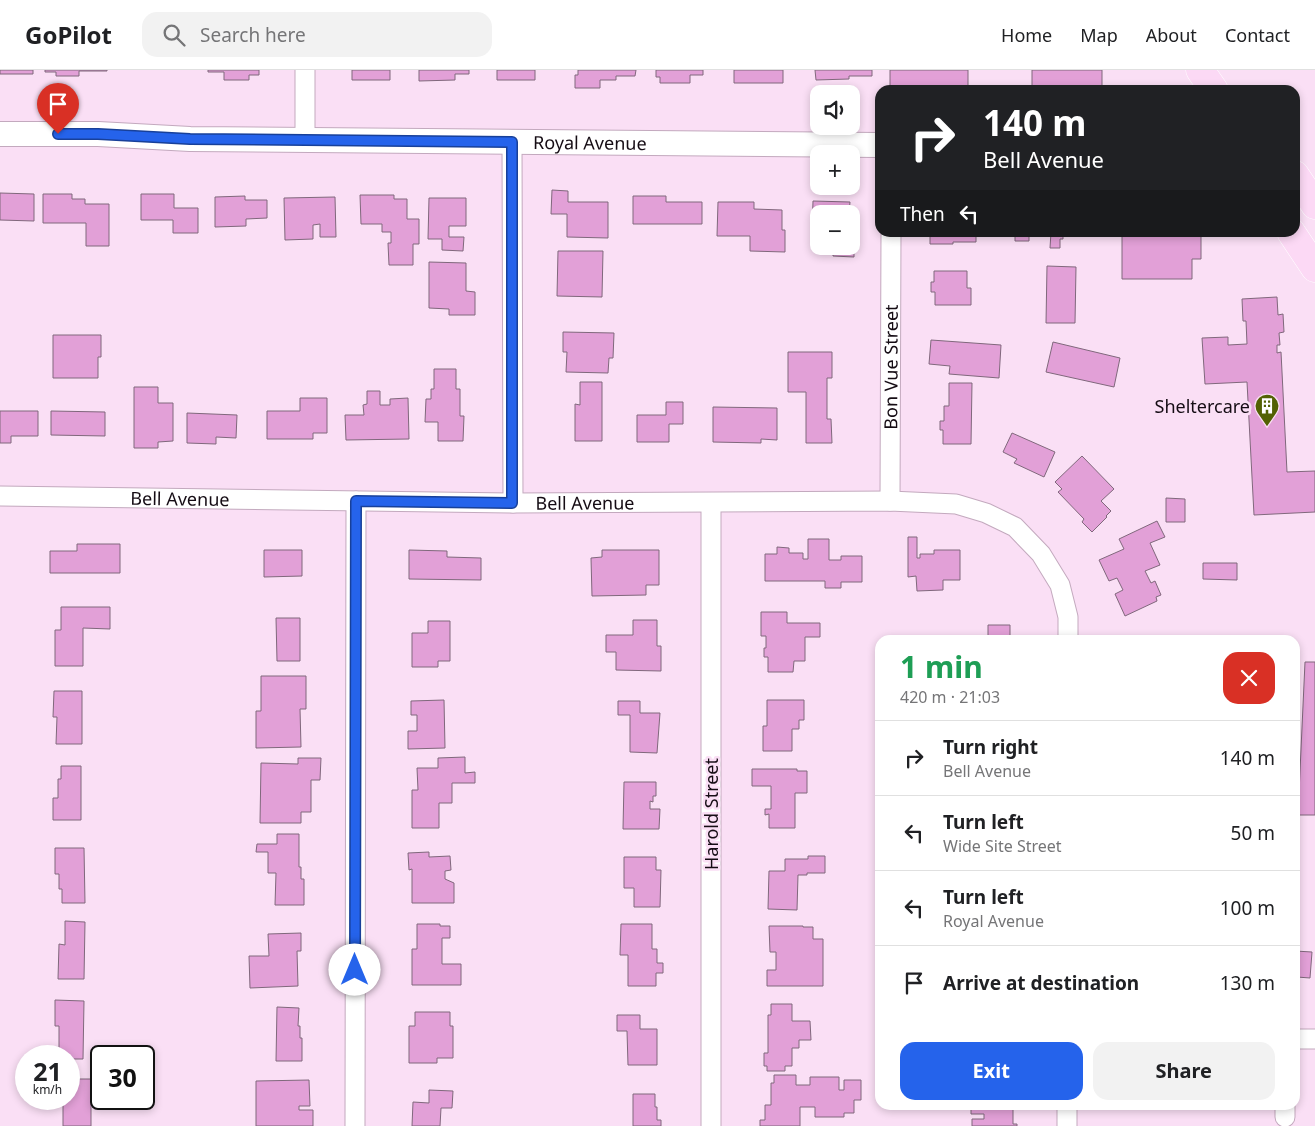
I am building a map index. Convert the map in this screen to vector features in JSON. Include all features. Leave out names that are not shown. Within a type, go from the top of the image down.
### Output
[{"type":"main road","points":[[1200,70],[1210,85]]},
{"type":"main road","points":[[1300,182],[1315,205]]},
{"type":"main road","points":[[1294,237],[1315,268]]},
{"type":"street","points":[[305,70],[305,140]]},
{"type":"street","name":"Royal Avenue","points":[[0,134],[98,134],[190,139],[875,144]]},
{"type":"street","points":[[512,142],[512,503]]},
{"type":"street","name":"Bon Vue Street","points":[[890,501],[891,237]]},
{"type":"street","name":"Bell Avenue","points":[[0,496],[512,503],[890,501],[956,504],[986,512],[1015,527],[1040,554],[1060,585],[1068,617],[1068,635]]},
{"type":"street","points":[[355,1126],[356,501]]},
{"type":"street","name":"Harold Street","points":[[711,503],[711,1126]]},
{"type":"street","points":[[1300,1039],[1315,1040]]},
{"type":"street","points":[[1067,1110],[1067,1126]]},
{"type":"building","points":[[0,70],[33,70],[33,74],[0,74]]},
{"type":"building","points":[[45,70],[107,71],[79,71],[79,76],[56,76],[56,72],[45,72]]},
{"type":"building","points":[[208,70],[259,70],[259,75],[249,75],[249,80],[224,80],[224,72],[208,72]]},
{"type":"building","points":[[352,70],[390,70],[390,80],[352,80]]},
{"type":"building","points":[[419,70],[469,70],[469,74],[455,74],[455,80],[419,81]]},
{"type":"building","points":[[497,70],[535,70],[535,80],[497,80]]},
{"type":"building","points":[[578,70],[636,70],[635,76],[616,76],[616,80],[600,80],[600,88],[575,88],[575,75],[578,75]]},
{"type":"building","points":[[656,70],[703,70],[703,75],[690,75],[690,83],[660,83],[660,77],[656,77]]},
{"type":"building","points":[[734,70],[783,70],[783,83],[734,83]]},
{"type":"building","points":[[815,70],[872,70],[872,76],[849,76],[849,79],[816,80]]},
{"type":"building","points":[[890,70],[968,70],[968,85],[890,85]]},
{"type":"building","points":[[1032,70],[1102,70],[1102,85],[1032,85]]},
{"type":"building","points":[[552,190],[568,191],[568,202],[608,202],[608,238],[567,237],[567,214],[551,214]]},
{"type":"building","points":[[0,193],[34,194],[34,221],[0,220]]},
{"type":"building","points":[[43,194],[72,194],[72,199],[85,199],[85,204],[109,204],[109,246],[86,246],[86,223],[43,223]]},
{"type":"building","points":[[141,194],[174,194],[174,208],[198,208],[198,233],[173,233],[173,220],[141,220]]},
{"type":"building","points":[[360,195],[394,195],[394,199],[407,199],[407,219],[419,219],[419,244],[413,244],[413,265],[389,265],[388,243],[391,243],[391,232],[382,232],[382,224],[361,224]]},
{"type":"building","points":[[245,196],[245,200],[267,200],[267,218],[246,219],[246,226],[215,227],[215,197]]},
{"type":"building","points":[[633,196],[666,196],[666,202],[702,202],[702,224],[633,224]]},
{"type":"building","points":[[335,197],[336,237],[320,237],[320,224],[313,225],[313,239],[285,240],[284,198]]},
{"type":"building","points":[[429,198],[466,198],[466,226],[449,226],[449,237],[464,237],[463,251],[442,250],[442,239],[428,239]]},
{"type":"building","points":[[813,201],[850,202],[850,205],[813,205]]},
{"type":"building","points":[[718,202],[754,202],[754,209],[782,210],[782,230],[785,230],[785,252],[750,251],[750,236],[717,236]]},
{"type":"building","points":[[930,237],[976,237],[976,242],[930,244]]},
{"type":"building","points":[[1015,237],[1029,237],[1029,241],[1015,241]]},
{"type":"building","points":[[1051,237],[1063,237],[1063,239],[1060,239],[1060,248],[1050,248]]},
{"type":"building","points":[[1122,237],[1201,237],[1201,259],[1192,259],[1192,279],[1122,279]]},
{"type":"building","points":[[558,251],[603,251],[602,297],[557,296]]},
{"type":"building","points":[[854,255],[854,257],[833,256]]},
{"type":"building","points":[[429,262],[466,263],[466,291],[475,292],[475,315],[449,315],[449,309],[429,308]]},
{"type":"building","points":[[1047,266],[1076,267],[1075,323],[1046,323]]},
{"type":"building","points":[[934,271],[967,271],[967,288],[971,288],[971,305],[935,305],[935,292],[931,292],[931,282],[934,282]]},
{"type":"building","name":"Sheltercare","points":[[1277,297],[1278,315],[1283,314],[1284,332],[1279,333],[1280,345],[1277,345],[1277,353],[1281,352],[1287,472],[1315,471],[1315,512],[1254,515],[1247,382],[1205,384],[1202,338],[1228,337],[1228,345],[1247,344],[1246,321],[1243,321],[1242,299]]},
{"type":"building","points":[[563,332],[614,333],[613,358],[609,358],[608,373],[566,372],[567,352],[563,352]]},
{"type":"building","points":[[53,335],[101,335],[101,357],[98,357],[98,378],[53,378]]},
{"type":"building","points":[[931,340],[1001,345],[999,378],[949,374],[950,366],[929,364]]},
{"type":"building","points":[[1053,342],[1120,358],[1114,387],[1046,372]]},
{"type":"building","points":[[788,352],[832,352],[832,378],[827,378],[827,419],[831,419],[832,443],[806,443],[806,392],[788,392]]},
{"type":"building","points":[[434,369],[456,369],[456,389],[460,389],[460,416],[464,416],[463,441],[438,441],[438,422],[425,422],[426,399],[431,399],[431,389],[434,389]]},
{"type":"building","points":[[580,382],[602,382],[602,441],[575,441],[575,404],[580,405]]},
{"type":"building","points":[[949,383],[972,383],[971,444],[943,444],[943,430],[940,430],[940,421],[944,421],[944,406],[949,406]]},
{"type":"building","points":[[134,387],[158,387],[158,403],[173,403],[173,441],[158,442],[158,448],[134,448]]},
{"type":"building","points":[[367,391],[380,391],[380,405],[390,405],[390,399],[408,398],[409,439],[346,440],[345,415],[364,415],[363,405],[367,404]]},
{"type":"building","points":[[300,398],[327,398],[327,433],[313,433],[313,439],[267,439],[267,411],[300,411]]},
{"type":"building","points":[[666,402],[683,402],[683,424],[669,424],[669,442],[637,442],[637,415],[666,415]]},
{"type":"building","points":[[713,407],[777,408],[777,440],[761,439],[761,443],[713,442]]},
{"type":"building","points":[[0,411],[38,411],[38,436],[11,436],[11,443],[0,443]]},
{"type":"building","points":[[51,411],[105,412],[105,436],[51,435]]},
{"type":"building","points":[[187,413],[237,415],[236,438],[216,437],[216,444],[187,443]]},
{"type":"building","points":[[1012,433],[1055,452],[1044,477],[1014,463],[1017,459],[1003,452]]},
{"type":"building","points":[[1082,456],[1114,489],[1101,501],[1111,511],[1092,532],[1082,522],[1084,519],[1058,492],[1062,489],[1055,482]]},
{"type":"building","points":[[1166,498],[1185,499],[1185,522],[1166,522]]},
{"type":"building","points":[[1157,521],[1165,537],[1150,543],[1160,565],[1145,571],[1151,583],[1155,581],[1161,595],[1156,597],[1157,601],[1125,616],[1115,594],[1123,590],[1117,578],[1109,581],[1099,560],[1124,549],[1119,539]]},
{"type":"building","points":[[908,537],[917,537],[917,558],[920,558],[920,554],[934,554],[934,550],[960,550],[960,580],[943,580],[943,590],[917,591],[916,576],[908,577]]},
{"type":"building","points":[[808,539],[829,539],[829,560],[841,560],[841,556],[862,556],[862,582],[841,582],[841,588],[825,588],[825,581],[765,581],[765,554],[777,554],[777,547],[789,548],[789,553],[803,553],[803,559],[808,559]]},
{"type":"building","points":[[77,544],[120,544],[120,573],[50,573],[50,551],[77,551]]},
{"type":"building","points":[[264,550],[302,550],[302,576],[264,577]]},
{"type":"building","points":[[409,550],[447,551],[447,557],[481,558],[481,580],[409,579]]},
{"type":"building","points":[[602,550],[659,550],[659,585],[646,585],[646,595],[592,596],[591,558],[602,557]]},
{"type":"building","points":[[1203,563],[1237,563],[1237,580],[1203,579]]},
{"type":"building","points":[[61,607],[110,607],[110,629],[83,628],[83,666],[55,666],[55,630],[61,630]]},
{"type":"building","points":[[761,612],[787,612],[787,623],[820,623],[820,637],[805,637],[805,661],[794,661],[793,672],[768,672],[768,657],[764,657],[766,636],[761,636]]},
{"type":"building","points":[[276,618],[300,618],[300,661],[277,661]]},
{"type":"building","points":[[633,620],[657,620],[657,646],[661,646],[661,671],[616,670],[616,652],[606,652],[606,635],[633,635]]},
{"type":"building","points":[[428,621],[450,621],[450,661],[438,661],[438,667],[412,667],[412,633],[428,633]]},
{"type":"building","points":[[988,625],[1010,625],[1010,635],[988,635]]},
{"type":"building","points":[[1305,662],[1315,662],[1315,815],[1300,815]]},
{"type":"building","points":[[261,676],[306,676],[306,709],[300,709],[301,747],[256,748],[256,711],[261,711]]},
{"type":"building","points":[[54,691],[82,691],[82,744],[56,744],[57,717],[53,717]]},
{"type":"building","points":[[444,700],[445,748],[408,749],[408,731],[417,731],[417,715],[411,715],[411,701]]},
{"type":"building","points":[[767,700],[804,700],[804,720],[799,720],[799,729],[792,729],[792,751],[763,751],[763,726],[767,726]]},
{"type":"building","points":[[618,701],[640,701],[640,713],[660,713],[657,753],[630,752],[630,715],[618,715]]},
{"type":"building","points":[[465,757],[465,773],[475,772],[475,783],[452,783],[452,803],[439,803],[439,828],[412,828],[412,790],[418,790],[417,768],[438,768],[438,758]]},
{"type":"building","points":[[298,758],[321,758],[320,780],[311,780],[311,812],[301,812],[301,823],[260,823],[261,763],[298,764]]},
{"type":"building","points":[[61,766],[81,766],[81,820],[53,820],[53,798],[58,798],[58,779],[61,779]]},
{"type":"building","points":[[752,769],[797,769],[797,771],[807,771],[807,793],[795,793],[795,828],[769,828],[769,814],[765,815],[765,809],[771,809],[771,786],[752,786]]},
{"type":"building","points":[[624,782],[656,782],[656,796],[653,796],[653,802],[650,801],[650,809],[660,809],[659,829],[623,829]]},
{"type":"building","points":[[277,834],[299,834],[299,867],[301,867],[301,879],[304,879],[304,905],[275,905],[276,873],[268,873],[268,852],[256,852],[257,844],[277,844]]},
{"type":"building","points":[[55,848],[84,848],[85,903],[62,903],[62,889],[59,889],[59,874],[55,874]]},
{"type":"building","points":[[429,852],[429,857],[450,856],[451,870],[445,871],[445,879],[454,883],[454,903],[412,903],[412,869],[409,870],[408,853]]},
{"type":"building","points":[[808,856],[825,856],[825,873],[798,875],[797,910],[768,909],[769,871],[785,871],[785,859],[808,859]]},
{"type":"building","points":[[624,857],[656,857],[656,870],[661,870],[660,907],[634,907],[634,888],[624,888]]},
{"type":"building","points":[[65,921],[85,922],[84,979],[58,979],[59,944],[65,945]]},
{"type":"building","points":[[417,924],[450,926],[450,938],[442,938],[442,964],[461,964],[461,985],[412,985],[412,949],[417,949]]},
{"type":"building","points":[[621,924],[652,924],[652,949],[657,949],[657,963],[663,963],[663,973],[656,973],[656,986],[628,986],[628,955],[620,955]]},
{"type":"building","points":[[769,926],[813,927],[813,939],[823,939],[823,986],[767,986],[767,970],[776,970],[776,952],[770,952]]},
{"type":"building","points":[[301,933],[301,951],[297,951],[298,986],[250,988],[249,956],[269,956],[268,934]]},
{"type":"building","points":[[1300,951],[1312,952],[1310,978],[1300,977]]},
{"type":"building","points":[[55,1000],[84,1001],[83,1059],[80,1059],[80,1045],[59,1045],[59,1026],[55,1026]]},
{"type":"building","points":[[771,1004],[792,1004],[792,1021],[810,1021],[811,1040],[799,1040],[799,1048],[792,1048],[792,1066],[785,1066],[785,1071],[767,1071],[767,1066],[764,1066],[764,1053],[768,1053],[768,1015],[771,1015]]},
{"type":"building","points":[[277,1007],[299,1008],[298,1026],[300,1026],[300,1038],[302,1038],[302,1061],[276,1061]]},
{"type":"building","points":[[415,1012],[450,1012],[450,1026],[453,1026],[453,1058],[437,1058],[437,1063],[409,1063],[409,1026],[415,1026]]},
{"type":"building","points":[[617,1015],[640,1015],[640,1029],[657,1029],[657,1065],[628,1065],[627,1031],[617,1031]]},
{"type":"building","points":[[774,1075],[796,1075],[796,1085],[810,1085],[810,1077],[839,1077],[839,1090],[844,1090],[844,1080],[861,1080],[861,1100],[854,1100],[854,1113],[844,1113],[844,1117],[815,1117],[815,1107],[800,1107],[800,1126],[760,1126],[760,1120],[765,1120],[765,1105],[771,1105],[771,1083],[774,1083]]},
{"type":"building","points":[[80,1079],[90,1079],[91,1126],[63,1126],[63,1110],[80,1110]]},
{"type":"building","points":[[309,1080],[310,1106],[299,1106],[299,1110],[313,1110],[313,1126],[256,1126],[256,1081]]},
{"type":"building","points":[[429,1090],[453,1091],[452,1108],[441,1108],[440,1126],[412,1126],[413,1102],[429,1103]]},
{"type":"building","points":[[633,1094],[655,1094],[657,1120],[661,1120],[661,1126],[633,1126]]},
{"type":"building","points":[[971,1110],[1013,1110],[1013,1124],[1017,1124],[1017,1126],[972,1126],[972,1119],[984,1119],[984,1114],[971,1114]]},
{"type":"place","name":"Sheltercare","points":[[1267,427]]},
{"type":"route","points":[[58,134],[98,134],[190,139],[512,142],[512,503],[356,501],[355,970]]}]
